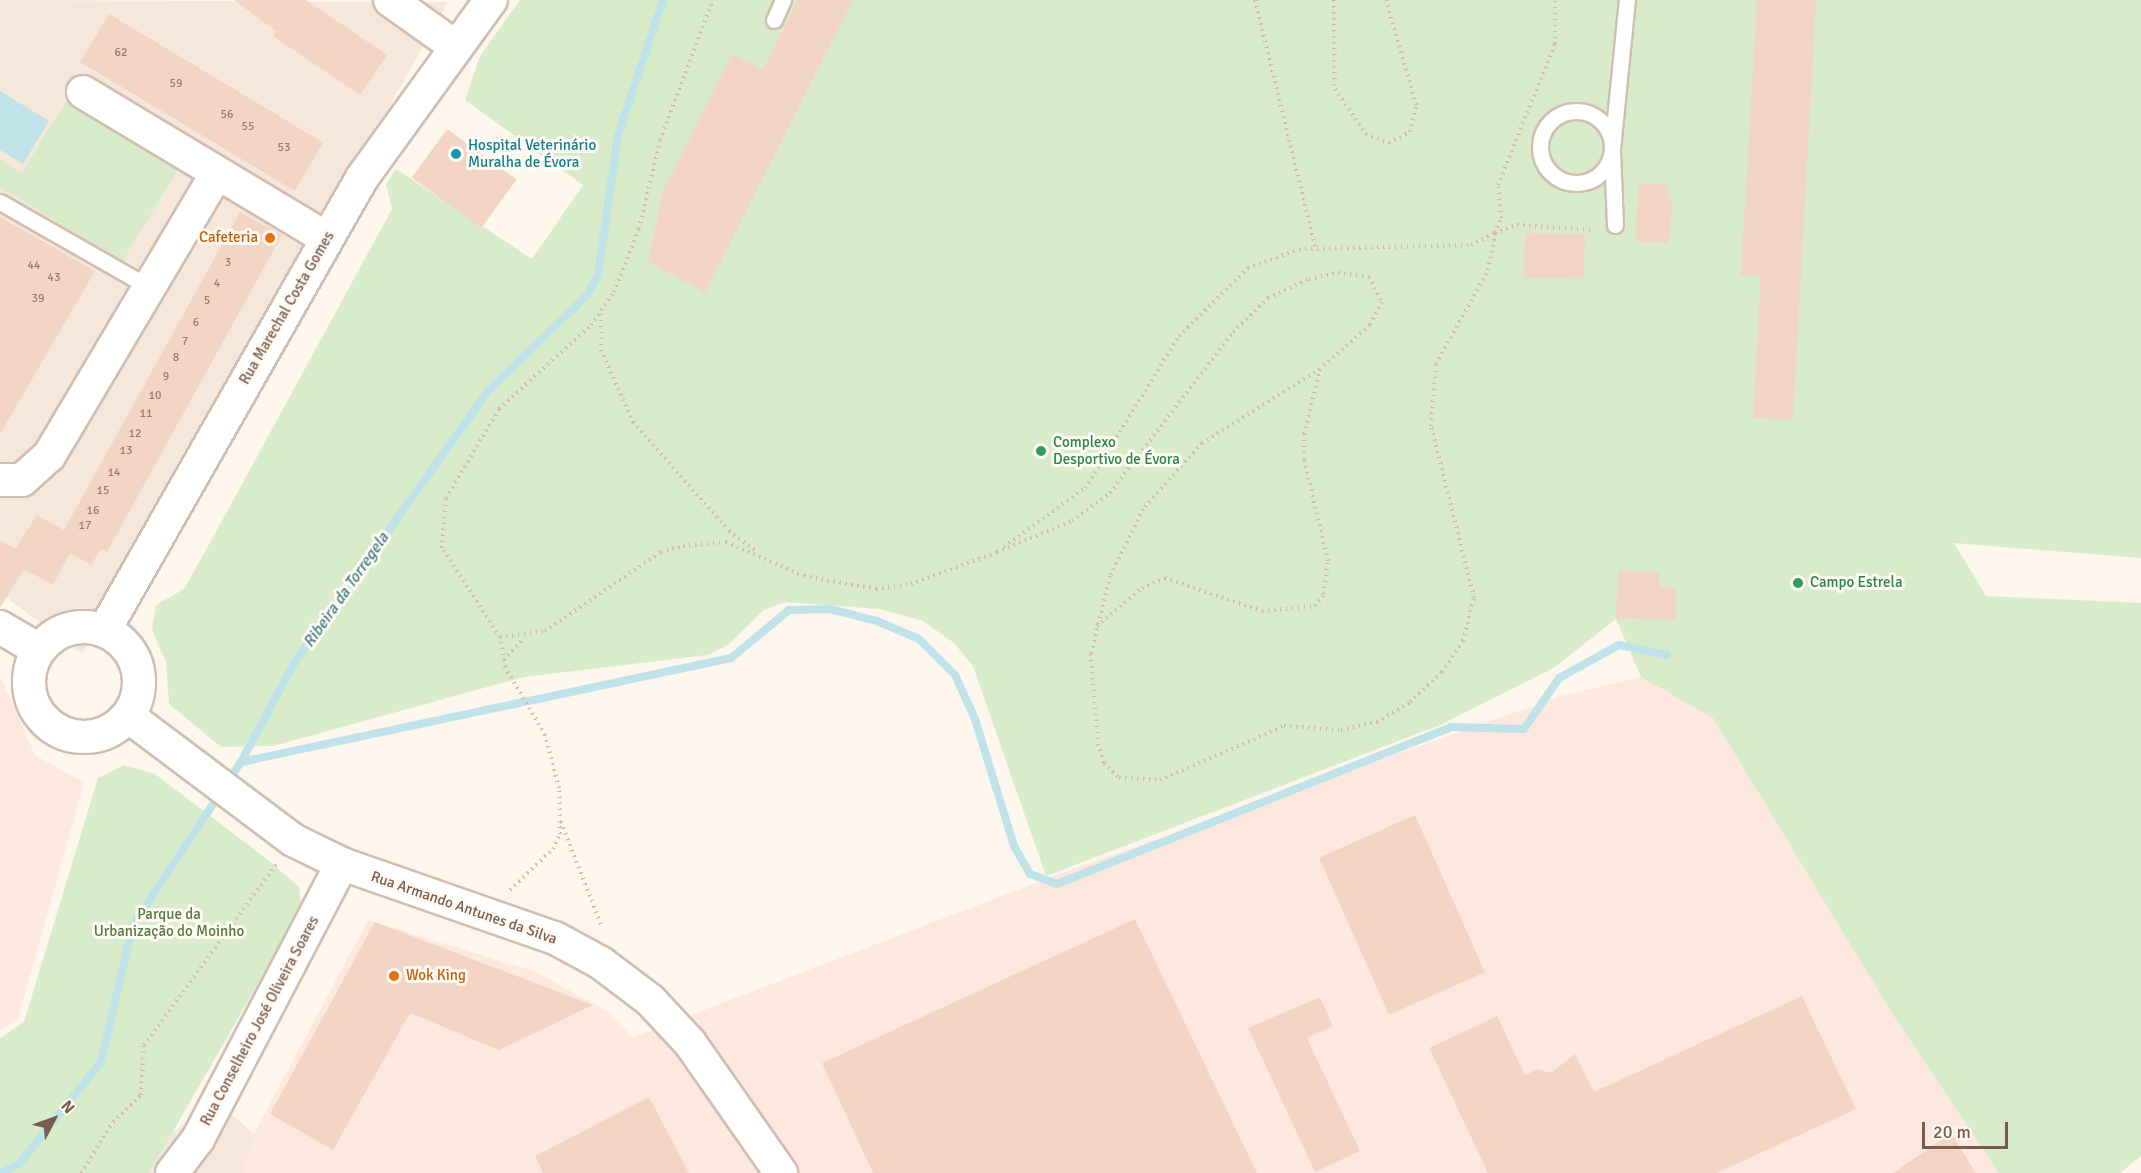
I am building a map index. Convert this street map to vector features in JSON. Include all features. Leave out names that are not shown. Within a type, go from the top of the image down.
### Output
[{"type":"street","points":[[390,0],[456,47]]},
{"type":"street","name":"Rua Marechal Costa Gomes","points":[[104,631],[326,238],[456,47],[491,0]]},
{"type":"street","points":[[83,92],[326,238]]},
{"type":"street","points":[[0,480],[22,480],[49,456],[217,173]]},
{"type":"street","points":[[0,627],[39,650]]},
{"type":"street","points":[[75,627],[104,631],[122,641],[140,678],[128,716],[111,731],[89,737],[66,734],[45,721],[31,691],[30,674],[39,650],[75,627]]},
{"type":"street","name":"Rua Armando Antunes da Silva","points":[[128,716],[257,816],[293,840],[342,864],[555,938],[601,963],[650,1000],[690,1043],[781,1173]]},
{"type":"street","name":"Rua Conselheiro José Oliveira Soares","points":[[182,1168],[342,864]]},
{"type":"lane","points":[[774,20],[783,0]]},
{"type":"lane","points":[[1615,225],[1612,149],[1627,0]]},
{"type":"lane","points":[[1575,111],[1605,126],[1612,149],[1599,175],[1571,183],[1550,171],[1540,151],[1545,128],[1575,111]]},
{"type":"lane","points":[[0,202],[149,287]]},
{"type":"path","points":[[509,891],[553,849],[560,819],[559,788],[545,735],[505,667],[500,637],[442,548],[446,498],[499,409],[602,311],[636,238],[660,140],[713,0]]},
{"type":"path","points":[[1255,0],[1315,247]]},
{"type":"path","points":[[1334,0],[1335,89],[1366,134],[1389,143],[1410,132],[1416,105],[1386,0]]},
{"type":"path","points":[[504,661],[525,638],[567,619],[661,552],[726,542],[804,576],[876,589],[911,584],[1072,521],[1110,493],[1233,332],[1268,298],[1309,279],[1338,273],[1369,277],[1381,293],[1379,313],[1320,369],[1202,443],[1160,486],[1130,530],[1096,627],[1091,654],[1098,744],[1104,763],[1119,778],[1135,782],[1160,780],[1284,726],[1361,728],[1426,688],[1463,641],[1474,598],[1431,426],[1430,383],[1488,270],[1495,233],[1501,218],[1498,185],[1556,44],[1555,0]]},
{"type":"path","points":[[997,552],[1085,488],[1179,336],[1226,284],[1269,256],[1315,247],[1471,245],[1517,225],[1590,230],[1615,225]]},
{"type":"path","points":[[602,311],[602,350],[633,422],[729,531],[764,558]]},
{"type":"path","points":[[1096,627],[1142,588],[1165,578],[1262,611],[1315,606],[1324,594],[1329,561],[1304,459],[1304,434],[1320,369]]},
{"type":"path","points":[[500,637],[525,638]]},
{"type":"path","points":[[560,819],[602,927]]},
{"type":"path","points":[[81,1173],[113,1122],[141,1095],[144,1045],[293,840]]},
{"type":"shaded area","points":[[0,0],[448,2],[82,654],[0,593]]},
{"type":"shaded area","points":[[0,676],[35,755],[84,783],[18,1019],[0,1031]]},
{"type":"shaded area","points":[[1641,677],[1713,718],[1895,1018],[1999,1173],[244,1173],[253,1135],[368,920],[536,972],[607,1011],[633,1037],[1067,871],[1561,696]]},
{"type":"shaded area","points":[[216,1100],[297,1173],[119,1173]]},
{"type":"green space","points":[[520,0],[2141,0],[2141,558],[1954,543],[1986,596],[2141,603],[2141,1156],[2120,1173],[1999,1173],[1895,1018],[1713,718],[1641,677],[1616,619],[1555,667],[1440,725],[1046,876],[973,666],[954,643],[923,621],[880,609],[784,602],[764,610],[729,644],[708,655],[524,677],[273,746],[221,747],[169,704],[166,662],[152,630],[156,605],[184,589],[211,541],[392,209],[386,184],[396,169],[532,259],[583,185],[465,100],[480,56]]},
{"type":"green space","points":[[72,91],[184,159],[122,262],[0,187],[0,160],[22,173]]},
{"type":"green space","name":"Parque da Urbanização do Moinho","points":[[124,765],[155,774],[268,860],[299,887],[301,909],[149,1173],[0,1173],[0,1038],[24,1022],[98,778]]},
{"type":"water","points":[[0,91],[49,121],[23,164],[0,150]]},
{"type":"building","points":[[234,0],[306,0],[387,55],[360,95],[273,36],[276,31]]},
{"type":"building","points":[[798,0],[853,0],[705,292],[648,262],[663,191],[732,54],[763,69]]},
{"type":"building","points":[[1757,0],[1816,0],[1793,420],[1753,418],[1761,276],[1741,275]]},
{"type":"building","points":[[109,14],[323,143],[294,191],[80,62]]},
{"type":"building","name":"Hospital Veterinário Muralha de Évora","points":[[447,129],[517,180],[481,228],[412,178]]},
{"type":"building","points":[[1639,183],[1668,185],[1667,198],[1673,199],[1669,243],[1635,241]]},
{"type":"building","points":[[240,212],[282,235],[107,552],[101,549],[91,565],[70,553],[53,585],[24,569],[0,608],[0,540],[15,549],[37,515],[64,530]]},
{"type":"building","points":[[0,217],[95,271],[0,434]]},
{"type":"building","points":[[1525,233],[1585,234],[1584,279],[1524,278]]},
{"type":"building","points":[[1618,571],[1659,572],[1659,587],[1676,588],[1675,620],[1616,618]]},
{"type":"building","points":[[1415,815],[1485,972],[1389,1015],[1319,858]]},
{"type":"building","points":[[1135,919],[1257,1173],[873,1173],[822,1063]]},
{"type":"building","points":[[375,922],[593,1005],[499,1050],[410,1013],[333,1150],[270,1114]]},
{"type":"building","points":[[1802,996],[1856,1109],[1717,1173],[1488,1173],[1429,1048],[1497,1016],[1525,1075],[1538,1069],[1551,1073],[1575,1054],[1594,1092]]},
{"type":"building","points":[[1320,997],[1333,1026],[1307,1038],[1360,1151],[1315,1172],[1248,1028]]},
{"type":"building","points":[[649,1097],[689,1173],[543,1173],[535,1156]]},
{"type":"building","points":[[1951,1133],[1976,1173],[1893,1173]]},
{"type":"waterway","name":"Ribeira da Torregela","points":[[2,1173],[19,1164],[101,1062],[133,925],[241,762],[294,663],[487,392],[588,294],[598,275],[618,135],[663,0]]},
{"type":"waterway","points":[[241,762],[731,658],[789,610],[830,609],[877,621],[919,639],[955,675],[975,719],[1014,846],[1030,874],[1057,884],[1451,727],[1524,729],[1559,678],[1619,645],[1667,655]]},
{"type":"place","name":"Hospital Veterinário Muralha de Évora","points":[[456,154]]},
{"type":"place","name":"Cafeteria","points":[[270,238]]},
{"type":"place","name":"Complexo Desportivo de Évora","points":[[1041,451]]},
{"type":"place","name":"Campo Estrela","points":[[1798,583]]},
{"type":"place","name":"Wok King","points":[[394,976]]}]
